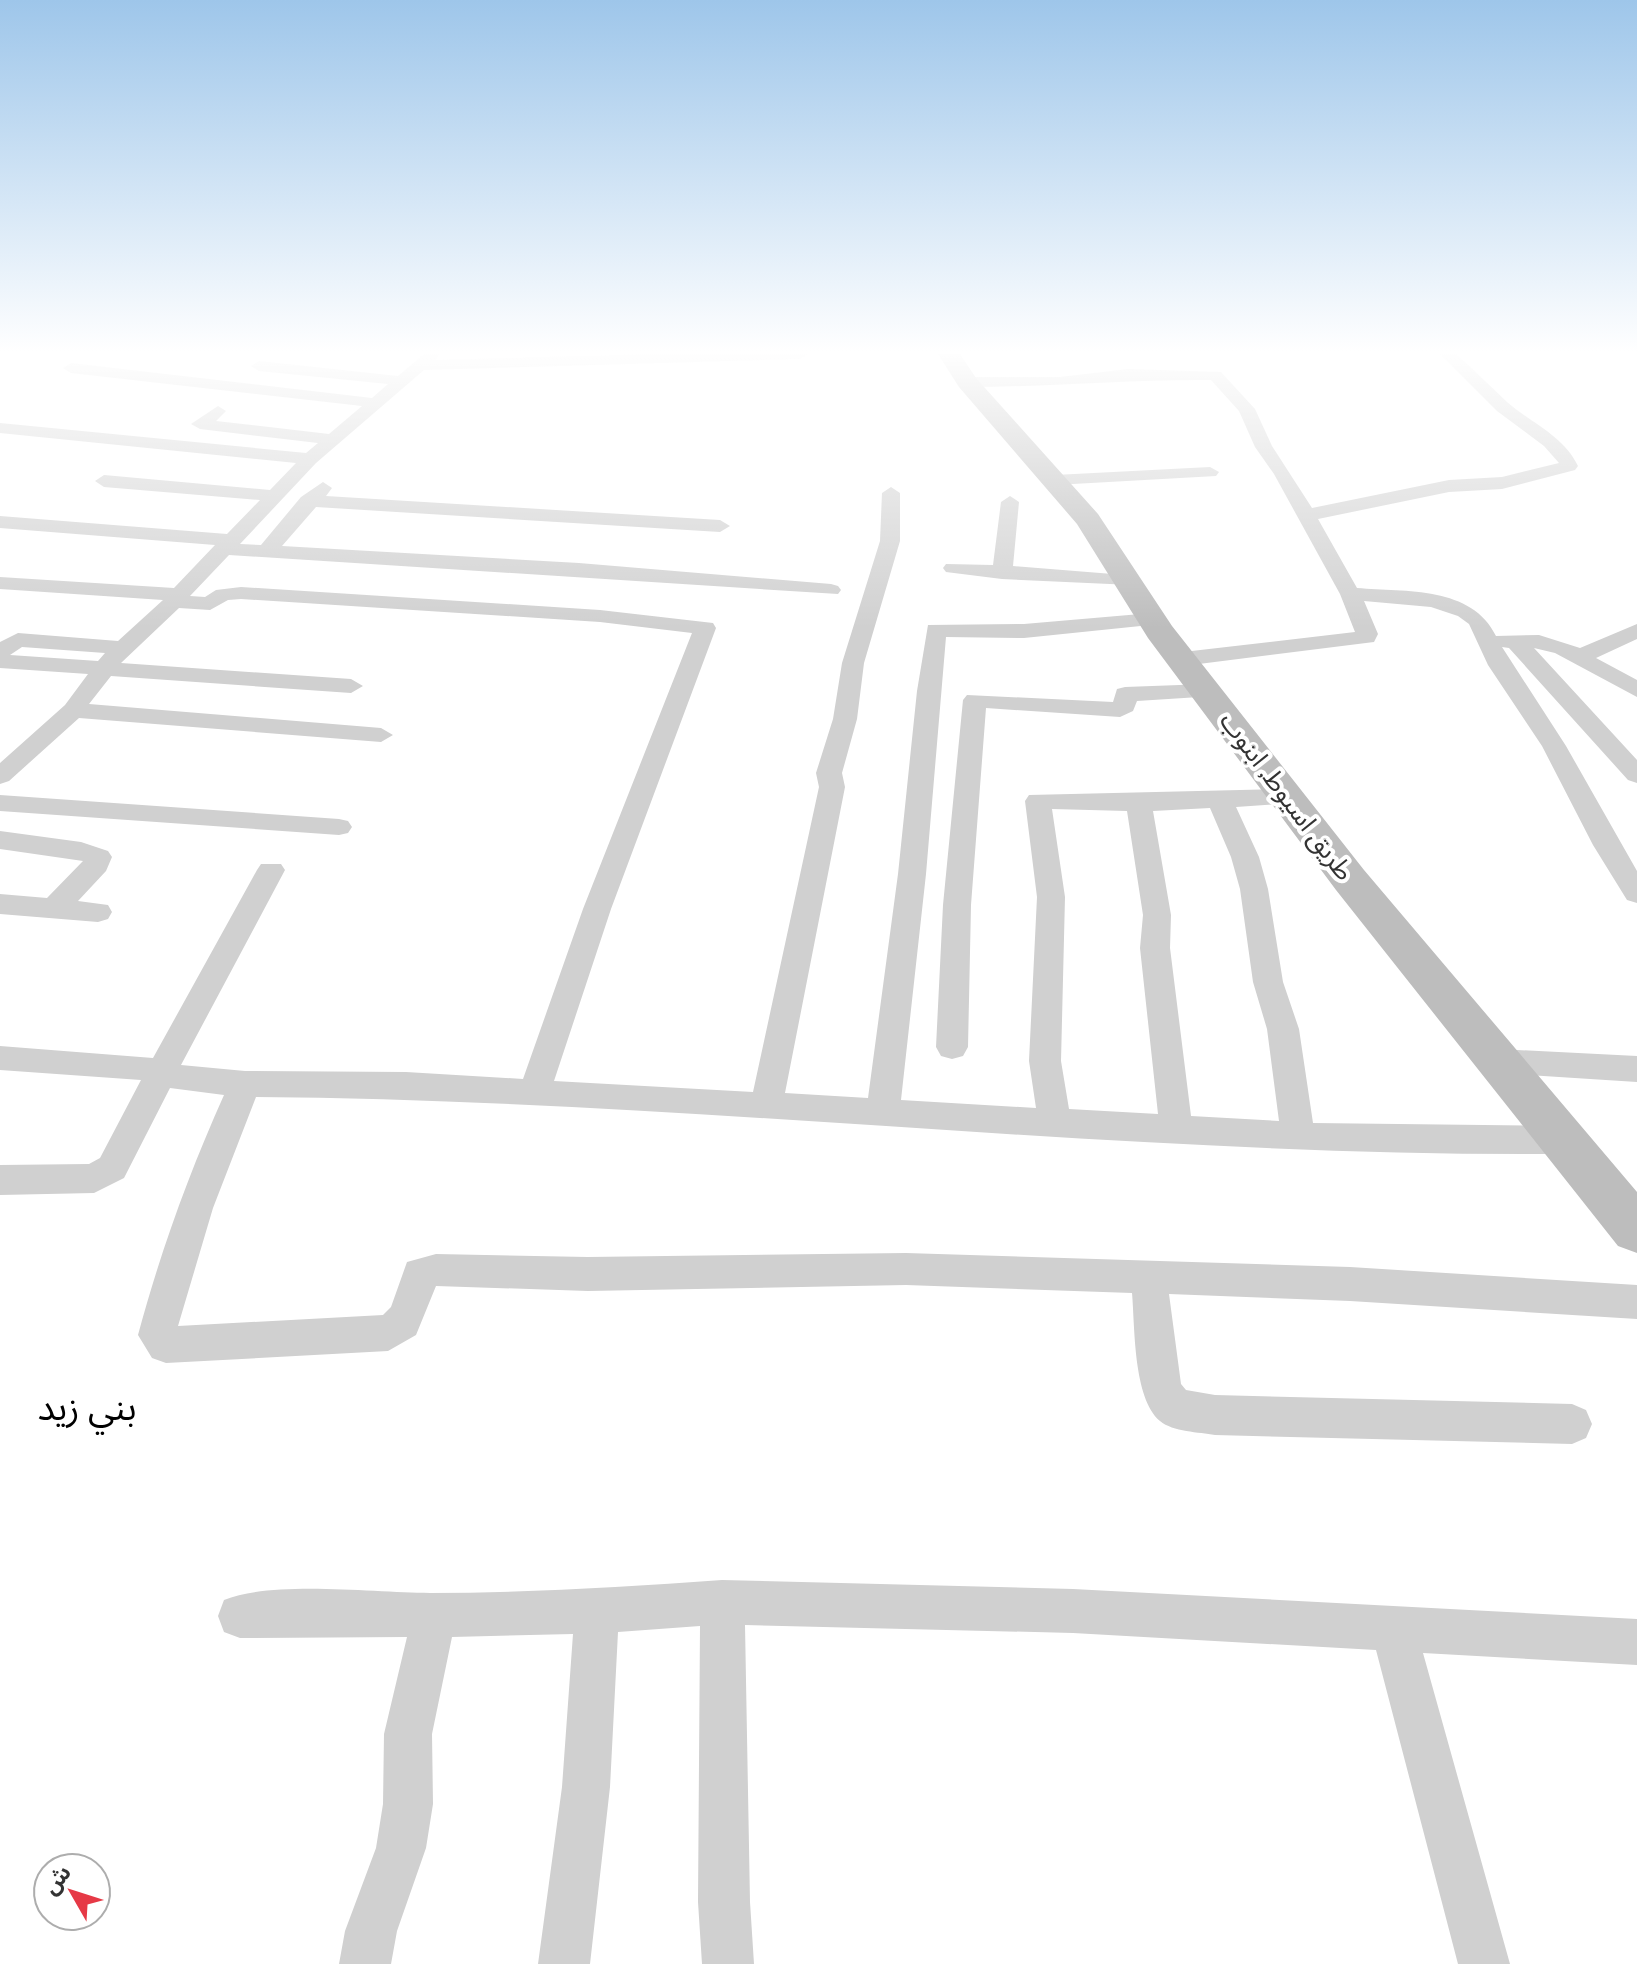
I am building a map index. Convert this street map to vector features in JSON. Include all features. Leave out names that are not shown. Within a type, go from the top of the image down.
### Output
[{"type":"street","points":[[177,446],[310,459]]},
{"type":"street","points":[[0,776],[73,710],[123,648],[177,598],[324,446]]},
{"type":"street","name":"طريق اسيوط, ابنوب","points":[[1025,446],[1088,520],[1152,619],[1285,797],[1498,1061],[1633,1220]]},
{"type":"street","points":[[1183,659],[1366,637],[1350,594],[1307,515],[1263,446]]},
{"type":"street","points":[[1307,515],[1449,486],[1502,483],[1569,466],[1568,459],[1554,446]]},
{"type":"street","points":[[1055,480],[1210,472]]},
{"type":"street","points":[[104,481],[276,496]]},
{"type":"street","points":[[266,552],[318,489],[484,495]]},
{"type":"street","points":[[766,1108],[832,787],[829,773],[845,719],[853,663],[890,541],[891,493]]},
{"type":"street","points":[[308,501],[720,526]]},
{"type":"street","points":[[1002,573],[1010,502]]},
{"type":"street","points":[[0,522],[226,545],[266,552],[579,569],[831,590]]},
{"type":"street","points":[[953,568],[1125,581]]},
{"type":"street","points":[[0,583],[177,598],[210,604],[223,594],[241,593],[600,616],[705,628],[597,909],[534,1093]]},
{"type":"street","points":[[1350,594],[1398,596],[1454,607],[1472,615],[1490,641],[1499,665],[1554,746],[1606,845],[1637,893]]},
{"type":"street","points":[[883,1112],[893,998],[912,873],[924,708],[936,630],[1024,631],[1152,619]]},
{"type":"street","points":[[1579,657],[1637,631]]},
{"type":"street","points":[[0,652],[18,640],[123,648]]},
{"type":"street","points":[[1490,641],[1550,644],[1627,673],[1637,690]]},
{"type":"street","points":[[1516,642],[1637,775]]},
{"type":"street","points":[[0,661],[102,671],[351,686]]},
{"type":"street","points":[[952,1047],[957,905],[975,700],[1120,710],[1125,706],[1125,694],[1207,691]]},
{"type":"street","points":[[73,710],[381,735]]},
{"type":"street","points":[[1054,1120],[1045,1061],[1051,897],[1038,801],[1139,803],[1285,797]]},
{"type":"street","points":[[1219,799],[1237,835],[1254,889],[1268,982],[1283,1029],[1298,1136]]},
{"type":"street","points":[[0,803],[339,827]]},
{"type":"street","points":[[1139,803],[1157,915],[1155,948],[1176,1129]]},
{"type":"street","points":[[0,840],[81,851],[98,857],[96,865],[55,907]]},
{"type":"street","points":[[0,1180],[101,1177],[112,1168],[160,1072],[271,870]]},
{"type":"street","points":[[0,904],[98,912]]},
{"type":"street","points":[[0,1058],[143,1068],[184,1079],[245,1084],[406,1085],[766,1108],[1054,1120],[1298,1136],[1435,1141],[1566,1140]]},
{"type":"street","points":[[1498,1061],[1637,1069]]},
{"type":"street","points":[[245,1084],[191,1220],[163,1310],[157,1335],[166,1345],[388,1333],[402,1324],[407,1316],[420,1274],[436,1270],[588,1274],[906,1269],[1148,1275],[1637,1302]]},
{"type":"street","points":[[1148,1275],[1162,1392],[1175,1408],[1215,1415],[1572,1424]]},
{"type":"street","points":[[722,1602],[724,1902],[728,1964]]},
{"type":"street","points":[[240,1616],[279,1613],[432,1615],[597,1611],[722,1602],[1073,1611],[1637,1642]]},
{"type":"street","points":[[564,1964],[586,1787],[597,1611]]},
{"type":"street","points":[[365,1964],[371,1931],[401,1848],[408,1804],[408,1734],[427,1658],[432,1615]]},
{"type":"street","points":[[1394,1631],[1484,1964]]},
{"type":"district","name":"بني زيد","points":[[87,1407]]}]
